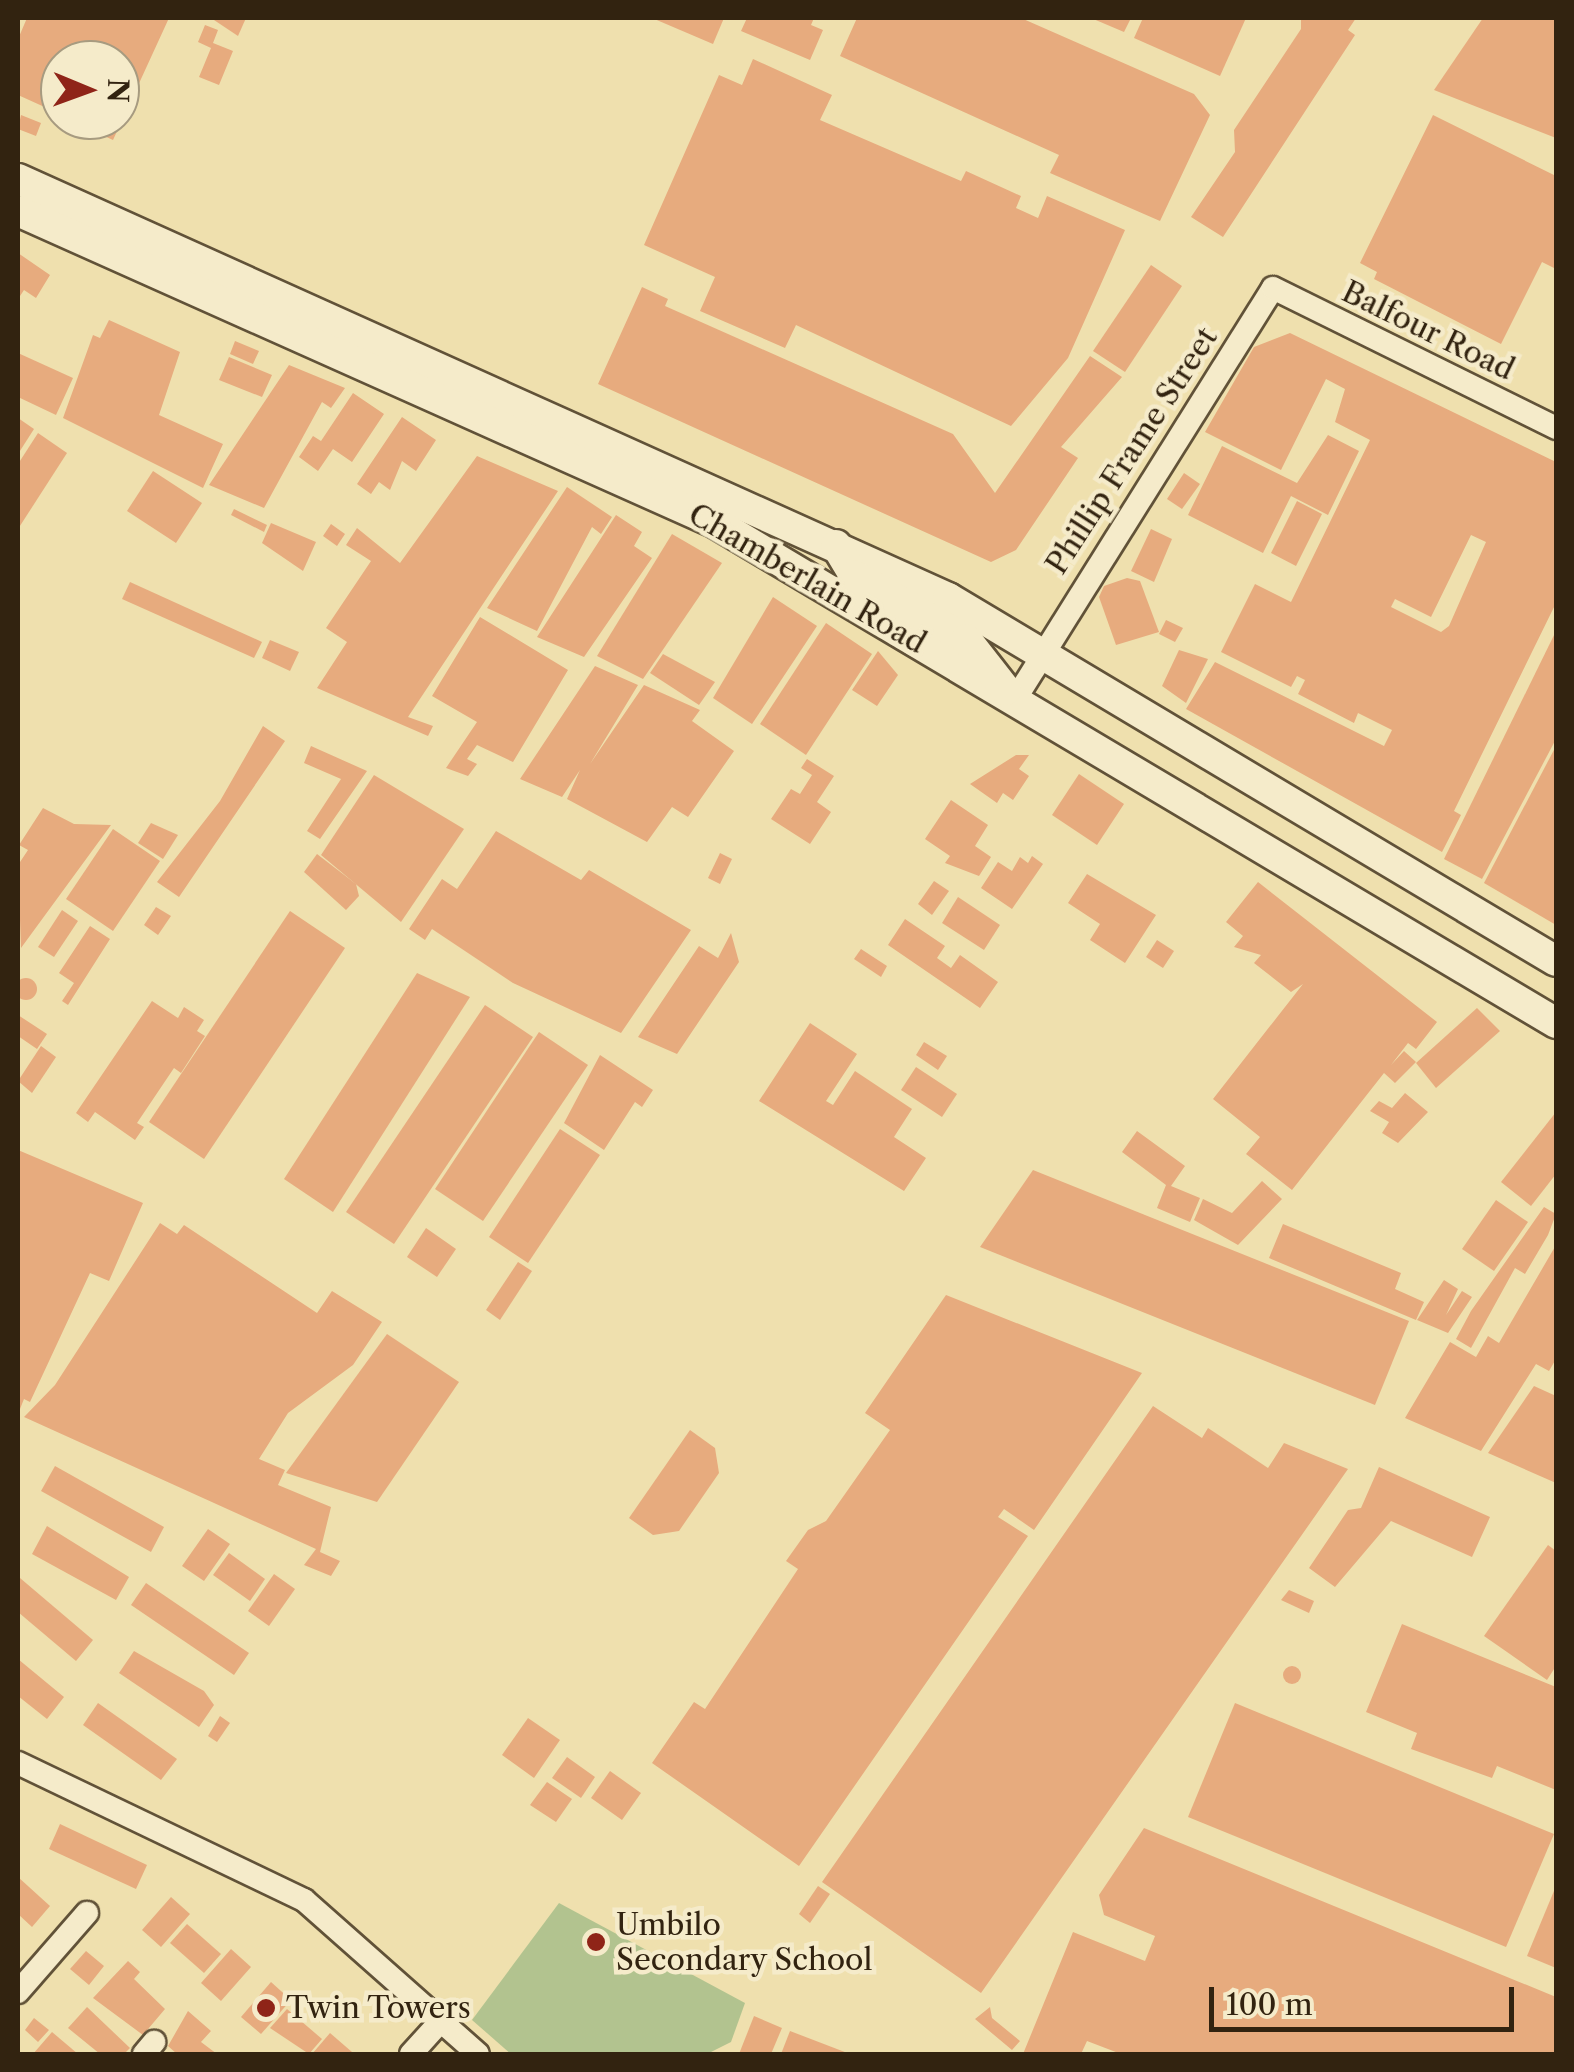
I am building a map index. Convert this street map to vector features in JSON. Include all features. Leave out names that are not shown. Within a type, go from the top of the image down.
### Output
[{"type":"street","name":"Chamberlain Road","points":[[18,179],[835,542],[1041,647],[1291,803],[1556,961]]},
{"type":"street","name":"Chamberlain Road","points":[[23,217],[653,493],[776,556],[1556,1024]]},
{"type":"street","name":"Balfour Road","points":[[1273,288],[1556,428]]},
{"type":"street","name":"Phillip Frame Street","points":[[1014,701],[1041,647],[1273,288]]},
{"type":"street","points":[[776,556],[790,523]]},
{"type":"street","points":[[835,542],[854,575],[966,640],[1014,701]]},
{"type":"street","points":[[1265,849],[1291,803]]},
{"type":"street","points":[[1486,980],[1514,936]]},
{"type":"street","points":[[18,1763],[304,1900],[478,2054]]},
{"type":"street","points":[[18,1992],[88,1914]]},
{"type":"street","points":[[411,2054],[440,2022]]},
{"type":"green space","name":"Umbilo Secondary School","points":[[559,1903],[745,2003],[731,2042],[707,2054],[511,2054],[472,2020]]},
{"type":"building","points":[[27,18],[169,18],[140,81],[140,40],[40,40],[40,105],[18,95],[18,39]]},
{"type":"building","points":[[211,18],[246,18],[238,36]]},
{"type":"building","points":[[652,18],[724,18],[713,44]]},
{"type":"building","points":[[747,18],[814,18],[811,25],[823,30],[810,60],[741,31]]},
{"type":"building","points":[[857,18],[1021,18],[1194,94],[1210,115],[1160,221],[1050,173],[1059,155],[840,56]]},
{"type":"building","points":[[1091,18],[1131,18],[1124,32]]},
{"type":"building","points":[[1143,18],[1246,18],[1220,76],[1134,38]]},
{"type":"building","points":[[1301,18],[1356,18],[1348,30],[1355,35],[1223,237],[1191,217],[1235,152],[1234,130],[1301,29]]},
{"type":"building","points":[[1483,18],[1556,18],[1556,138],[1434,90]]},
{"type":"building","points":[[205,25],[218,30],[213,43],[233,51],[219,85],[199,77],[211,48],[198,42]]},
{"type":"building","points":[[753,59],[832,95],[820,120],[961,181],[966,171],[1021,196],[1016,208],[1038,218],[1047,196],[1125,230],[1068,358],[1011,426],[796,325],[785,348],[700,311],[715,277],[644,245],[719,75],[742,85]]},
{"type":"building","points":[[21,115],[40,123],[36,136],[18,129]]},
{"type":"building","points":[[1433,115],[1556,176],[1556,269],[1542,262],[1501,344],[1374,279],[1377,272],[1360,263]]},
{"type":"building","points":[[18,253],[50,275],[36,298],[24,290],[18,299]]},
{"type":"building","points":[[1151,265],[1182,286],[1125,372],[1093,351]]},
{"type":"building","points":[[642,287],[668,299],[665,306],[953,434],[995,493],[1090,356],[1122,377],[1061,447],[1078,458],[1016,550],[991,562],[598,384]]},
{"type":"building","points":[[109,320],[180,352],[159,415],[223,444],[203,488],[63,418],[93,335],[100,338]]},
{"type":"building","points":[[1290,333],[1556,462],[1556,603],[1454,811],[1461,815],[1442,852],[1186,709],[1215,662],[1384,746],[1392,730],[1358,713],[1354,723],[1298,694],[1305,680],[1297,676],[1291,687],[1221,652],[1255,584],[1291,602],[1370,440],[1335,422],[1345,389],[1326,379],[1281,470],[1205,432],[1254,347]],"holes":[[[1471,535],[1486,542],[1449,626],[1441,632],[1391,607],[1395,599],[1431,617]]]},
{"type":"building","points":[[235,341],[259,351],[253,364],[230,354]]},
{"type":"building","points":[[18,353],[73,378],[56,415],[18,397]]},
{"type":"building","points":[[229,357],[272,375],[262,397],[219,380]]},
{"type":"building","points":[[289,365],[345,388],[331,408],[322,402],[264,508],[209,485]]},
{"type":"building","points":[[353,393],[384,414],[352,462],[333,449],[318,471],[299,457],[313,436],[321,441]]},
{"type":"building","points":[[402,417],[436,440],[416,471],[402,461],[390,490],[379,482],[371,494],[357,484]]},
{"type":"building","points":[[18,418],[34,429],[18,454]]},
{"type":"building","points":[[38,433],[67,453],[18,529],[18,464]]},
{"type":"building","points":[[1328,435],[1359,451],[1328,515],[1291,496],[1263,553],[1188,515],[1222,446],[1297,483]]},
{"type":"building","points":[[477,456],[558,491],[408,717],[433,726],[428,736],[317,688],[347,642],[326,628],[371,561],[346,545],[357,528],[400,563]]},
{"type":"building","points":[[153,471],[202,503],[176,543],[127,511]]},
{"type":"building","points":[[1184,473],[1200,484],[1182,509],[1167,499]]},
{"type":"building","points":[[567,487],[612,517],[601,534],[592,527],[537,631],[487,608]]},
{"type":"building","points":[[1297,501],[1322,514],[1296,566],[1271,553]]},
{"type":"building","points":[[234,509],[267,525],[264,532],[231,515]]},
{"type":"building","points":[[616,515],[642,532],[634,546],[652,558],[584,657],[537,637]]},
{"type":"building","points":[[271,523],[316,542],[303,571],[262,543]]},
{"type":"building","points":[[331,524],[345,534],[337,546],[323,536]]},
{"type":"building","points":[[1151,529],[1172,539],[1154,582],[1131,571]]},
{"type":"building","points":[[672,534],[722,563],[643,679],[597,656]]},
{"type":"building","points":[[1127,578],[1140,581],[1159,632],[1116,645],[1099,597],[1104,586]]},
{"type":"building","points":[[130,582],[262,642],[254,658],[122,599]]},
{"type":"building","points":[[773,597],[817,626],[752,724],[713,698]]},
{"type":"building","points":[[480,617],[568,670],[513,762],[477,745],[467,759],[477,764],[468,776],[446,768],[477,722],[432,696]]},
{"type":"building","points":[[1166,620],[1183,628],[1175,642],[1159,634]]},
{"type":"building","points":[[826,623],[872,654],[806,755],[760,724]]},
{"type":"building","points":[[1556,631],[1556,739],[1482,879],[1444,859]]},
{"type":"building","points":[[270,640],[299,652],[290,671],[262,658]]},
{"type":"building","points":[[1179,650],[1208,659],[1186,703],[1162,686]]},
{"type":"building","points":[[878,651],[898,675],[877,706],[852,690]]},
{"type":"building","points":[[663,654],[715,682],[699,705],[650,673]]},
{"type":"building","points":[[595,666],[638,685],[590,764],[644,685],[700,710],[692,721],[734,751],[688,817],[672,807],[647,842],[567,799],[580,770],[562,797],[520,779]]},
{"type":"building","points":[[263,726],[285,741],[179,897],[157,882],[220,801]]},
{"type":"building","points":[[311,746],[367,771],[320,839],[307,831],[341,779],[304,763]]},
{"type":"building","points":[[1556,746],[1556,925],[1484,883]]},
{"type":"building","points":[[1016,755],[1029,755],[1019,769],[1029,776],[1013,800],[1003,793],[997,803],[970,784]]},
{"type":"building","points":[[807,759],[834,776],[817,802],[831,812],[810,844],[771,819],[791,789],[800,794],[812,775],[801,768]]},
{"type":"building","points":[[1079,774],[1124,804],[1097,845],[1052,815]]},
{"type":"building","points":[[374,775],[464,829],[401,922],[321,855]]},
{"type":"building","points":[[951,800],[988,825],[975,846],[991,857],[979,876],[945,863],[950,856],[925,839]]},
{"type":"building","points":[[43,808],[74,824],[111,825],[21,948],[18,865],[28,850],[19,845]]},
{"type":"building","points":[[151,823],[178,835],[163,859],[138,843]]},
{"type":"building","points":[[113,829],[160,861],[113,931],[66,899]]},
{"type":"building","points":[[496,831],[581,880],[589,870],[691,930],[621,1033],[513,983],[432,929],[425,940],[409,929],[442,879],[457,889]]},
{"type":"building","points":[[720,853],[732,859],[720,884],[708,878]]},
{"type":"building","points":[[317,854],[356,884],[359,896],[346,910],[304,872]]},
{"type":"building","points":[[1032,856],[1043,864],[1012,909],[981,888],[998,862],[1012,871],[1020,857],[1028,863]]},
{"type":"building","points":[[1087,874],[1156,915],[1125,963],[1090,940],[1100,924],[1068,903]]},
{"type":"building","points":[[934,881],[949,891],[932,915],[918,904]]},
{"type":"building","points":[[1258,882],[1437,1022],[1416,1049],[1408,1043],[1391,1065],[1404,1051],[1416,1062],[1395,1083],[1384,1073],[1292,1190],[1246,1154],[1260,1137],[1213,1099],[1303,984],[1291,992],[1254,963],[1261,955],[1234,947],[1243,936],[1226,922]]},
{"type":"building","points":[[958,897],[1000,925],[984,950],[942,923]]},
{"type":"building","points":[[156,907],[171,916],[158,935],[144,925]]},
{"type":"building","points":[[62,910],[78,921],[54,957],[38,947]]},
{"type":"building","points":[[290,911],[345,948],[204,1159],[149,1122]]},
{"type":"building","points":[[905,919],[945,946],[937,958],[951,968],[960,955],[998,982],[980,1008],[888,945]]},
{"type":"building","points":[[90,926],[110,939],[68,1005],[62,1001],[74,983],[59,973]]},
{"type":"building","points":[[731,933],[739,962],[677,1054],[638,1037],[699,946],[718,958]]},
{"type":"building","points":[[1157,940],[1174,951],[1163,968],[1146,957]]},
{"type":"building","points":[[861,949],[887,966],[881,977],[854,959]]},
{"type":"building","points":[[417,973],[470,997],[333,1212],[284,1179]]},
{"type":"building","points":[[26,978],[34,981],[34,997],[26,1000],[18,997],[15,989],[18,981]]},
{"type":"building","points":[[152,1001],[178,1018],[184,1007],[204,1020],[197,1031],[205,1036],[181,1073],[174,1068],[137,1123],[144,1127],[135,1140],[95,1112],[88,1122],[76,1113]]},
{"type":"building","points":[[485,1005],[533,1037],[394,1244],[346,1212]]},
{"type":"building","points":[[1477,1008],[1500,1031],[1436,1088],[1416,1063]]},
{"type":"building","points":[[18,1015],[47,1034],[37,1049],[18,1036]]},
{"type":"building","points":[[810,1023],[857,1054],[826,1101],[833,1105],[855,1071],[912,1109],[894,1137],[926,1158],[904,1191],[759,1101]]},
{"type":"building","points":[[539,1032],[588,1065],[483,1221],[435,1189]]},
{"type":"building","points":[[924,1042],[947,1056],[938,1070],[916,1055]]},
{"type":"building","points":[[41,1046],[56,1057],[32,1093],[18,1081]]},
{"type":"building","points":[[600,1055],[653,1090],[642,1107],[635,1102],[604,1150],[564,1123]]},
{"type":"building","points":[[916,1067],[957,1094],[942,1117],[901,1090]]},
{"type":"building","points":[[1405,1093],[1428,1112],[1398,1143],[1382,1133],[1389,1122],[1370,1111],[1379,1101],[1392,1108]]},
{"type":"building","points":[[1556,1112],[1556,1174],[1531,1206],[1501,1182]]},
{"type":"building","points":[[560,1129],[600,1155],[528,1263],[489,1237]]},
{"type":"building","points":[[1137,1131],[1185,1166],[1171,1186],[1200,1198],[1190,1222],[1157,1208],[1166,1185],[1122,1152]]},
{"type":"building","points":[[18,1150],[143,1203],[109,1281],[90,1273],[30,1402],[24,1399],[18,1414]]},
{"type":"building","points":[[1033,1170],[1409,1321],[1375,1405],[980,1247]]},
{"type":"building","points":[[1262,1181],[1282,1199],[1238,1245],[1194,1220],[1203,1199],[1232,1213]]},
{"type":"building","points":[[1496,1200],[1528,1222],[1494,1271],[1462,1249]]},
{"type":"building","points":[[1544,1207],[1556,1214],[1548,1235],[1525,1274],[1515,1268],[1471,1348],[1456,1339],[1471,1311]]},
{"type":"building","points":[[160,1223],[177,1234],[184,1225],[317,1313],[332,1291],[382,1322],[353,1365],[288,1413],[259,1459],[285,1470],[278,1485],[331,1507],[320,1552],[340,1561],[331,1576],[304,1565],[316,1549],[24,1417],[55,1385]]},
{"type":"building","points":[[1283,1224],[1401,1273],[1395,1289],[1424,1302],[1416,1320],[1269,1258]]},
{"type":"building","points":[[426,1228],[456,1249],[437,1277],[407,1257]]},
{"type":"building","points":[[1556,1245],[1556,1359],[1549,1371],[1536,1364],[1481,1451],[1405,1418],[1450,1342],[1476,1357],[1488,1336],[1499,1343]]},
{"type":"building","points":[[518,1262],[532,1271],[500,1320],[486,1310]]},
{"type":"building","points":[[1444,1280],[1458,1289],[1446,1315],[1462,1291],[1472,1297],[1448,1333],[1417,1320]]},
{"type":"building","points":[[946,1295],[1142,1373],[1034,1530],[1004,1509],[998,1517],[1028,1536],[799,1866],[652,1763],[694,1702],[705,1709],[798,1569],[786,1561],[808,1530],[826,1521],[890,1430],[865,1413]]},
{"type":"building","points":[[387,1334],[459,1382],[377,1502],[286,1473]]},
{"type":"building","points":[[1534,1386],[1556,1396],[1556,1483],[1488,1453]]},
{"type":"building","points":[[1153,1406],[1202,1438],[1208,1428],[1268,1468],[1284,1443],[1348,1469],[981,1993],[822,1882]]},
{"type":"building","points":[[690,1430],[715,1448],[719,1473],[679,1531],[653,1535],[629,1518]]},
{"type":"building","points":[[55,1466],[164,1527],[151,1552],[41,1491]]},
{"type":"building","points":[[1379,1467],[1490,1517],[1472,1557],[1391,1521],[1335,1587],[1309,1568],[1348,1510],[1361,1508]]},
{"type":"building","points":[[47,1526],[129,1577],[116,1600],[32,1554]]},
{"type":"building","points":[[208,1529],[230,1544],[204,1581],[182,1566]]},
{"type":"building","points":[[1548,1545],[1556,1551],[1556,1666],[1547,1680],[1484,1636]]},
{"type":"building","points":[[229,1553],[265,1579],[250,1601],[213,1575]]},
{"type":"building","points":[[274,1574],[295,1589],[269,1626],[248,1611]]},
{"type":"building","points":[[20,1578],[93,1640],[76,1661],[18,1612]]},
{"type":"building","points":[[146,1583],[249,1653],[234,1675],[131,1605]]},
{"type":"building","points":[[1289,1590],[1314,1601],[1309,1613],[1281,1600]]},
{"type":"building","points":[[1402,1624],[1556,1687],[1556,1790],[1497,1766],[1492,1778],[1411,1749],[1417,1733],[1366,1712]]},
{"type":"building","points":[[134,1651],[204,1691],[214,1705],[199,1727],[119,1673]]},
{"type":"building","points":[[18,1659],[64,1697],[47,1719],[18,1696]]},
{"type":"building","points":[[1292,1666],[1301,1675],[1292,1684],[1283,1675]]},
{"type":"building","points":[[98,1703],[177,1759],[161,1780],[83,1725]]},
{"type":"building","points":[[1235,1703],[1554,1834],[1506,1947],[1188,1817]]},
{"type":"building","points":[[220,1716],[230,1723],[217,1742],[208,1736]]},
{"type":"building","points":[[528,1718],[560,1740],[534,1778],[502,1755]]},
{"type":"building","points":[[567,1757],[595,1777],[581,1798],[552,1778]]},
{"type":"building","points":[[610,1771],[641,1793],[622,1820],[591,1798]]},
{"type":"building","points":[[547,1782],[572,1799],[556,1822],[530,1805]]},
{"type":"building","points":[[60,1824],[147,1865],[136,1889],[49,1849]]},
{"type":"building","points":[[1144,1828],[1556,1997],[1556,2054],[1121,2054],[1087,2041],[1081,2054],[1023,2054],[1073,1932],[1145,1961],[1155,1936],[1104,1915],[1099,1895]]},
{"type":"building","points":[[18,1877],[50,1906],[32,1927],[18,1914]]},
{"type":"building","points":[[818,1886],[830,1894],[810,1923],[799,1914]]},
{"type":"building","points":[[1556,1886],[1556,1968],[1527,1956]]},
{"type":"building","points":[[171,1897],[190,1914],[161,1947],[142,1930]]},
{"type":"building","points":[[187,1924],[221,1954],[204,1973],[170,1943]]},
{"type":"building","name":"Twin Towers","points":[[231,1949],[251,1967],[221,2001],[201,1983]]},
{"type":"building","points":[[86,1951],[104,1966],[89,1985],[70,1969]]},
{"type":"building","points":[[128,1961],[140,1972],[134,1979],[165,2009],[143,2035],[93,1998]]},
{"type":"building","name":"Twin Towers","points":[[271,1982],[291,2000],[261,2034],[241,2017]]},
{"type":"building","points":[[87,2007],[130,2048],[124,2054],[100,2054],[68,2028]]},
{"type":"building","points":[[990,2007],[992,2018],[1020,2041],[1012,2050],[975,2019]]},
{"type":"building","points":[[287,2009],[322,2039],[309,2054],[270,2028]]},
{"type":"building","points":[[188,2011],[211,2031],[201,2042],[217,2054],[177,2054],[168,2046]]},
{"type":"building","points":[[754,2016],[782,2028],[771,2054],[739,2054]]},
{"type":"building","points":[[34,2018],[49,2030],[38,2042],[25,2030]]},
{"type":"building","points":[[790,2031],[850,2054],[781,2054]]},
{"type":"building","points":[[52,2032],[78,2054],[33,2054]]},
{"type":"building","points":[[330,2033],[352,2052],[312,2054]]},
{"type":"place","name":"Umbilo Secondary School","points":[[596,1942]]},
{"type":"place","name":"Twin Towers","points":[[266,2008]]}]
